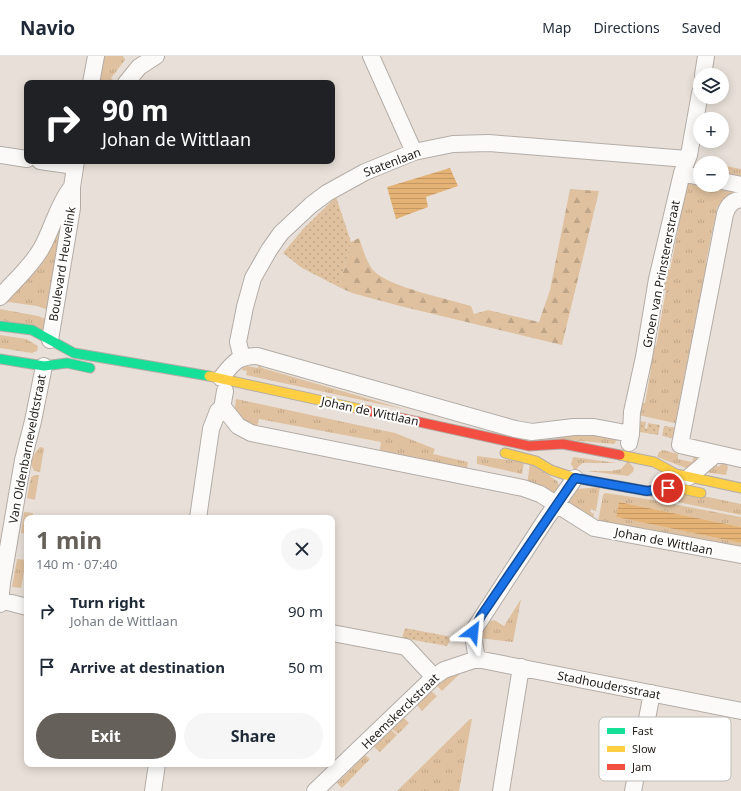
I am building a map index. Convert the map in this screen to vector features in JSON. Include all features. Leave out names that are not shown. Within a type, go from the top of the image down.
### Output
[{"type":"main road","name":"Boulevard Heuvelink","points":[[0,326],[32,330],[48,352]]},
{"type":"main road","points":[[0,359],[48,352],[67,363],[103,370]]},
{"type":"main road","name":"Johan de Wittlaan","points":[[48,352],[74,353],[225,388],[529,446],[563,444],[631,457],[654,462],[676,474],[741,488]]},
{"type":"main road","points":[[570,452],[580,448]]},
{"type":"main road","points":[[496,451],[536,461],[551,470],[573,477],[647,491],[678,488],[713,495]]},
{"type":"main road","points":[[631,457],[641,467]]},
{"type":"main road","points":[[564,462],[566,471],[573,477]]},
{"type":"main road","points":[[628,488],[636,484],[638,480]]},
{"type":"street","points":[[92,80],[96,56]]},
{"type":"street","points":[[128,80],[139,67],[156,56]]},
{"type":"street","points":[[370,56],[414,152]]},
{"type":"street","points":[[704,68],[706,56]]},
{"type":"street","name":"Groen van Prinstererstraat","points":[[631,457],[632,412],[644,357],[657,280],[684,166],[689,156],[698,104]]},
{"type":"street","name":"Statenlaan","points":[[242,358],[238,342],[245,307],[253,278],[269,250],[281,233],[311,205],[327,193],[365,172],[414,152],[453,144],[489,143],[684,166],[693,172]]},
{"type":"street","points":[[0,155],[24,159]]},
{"type":"street","name":"Boulevard Heuvelink","points":[[48,352],[72,208],[72,187],[76,164]]},
{"type":"street","points":[[729,182],[741,185]]},
{"type":"street","name":"Boulevard Heuvelink","points":[[0,297],[22,274],[41,249],[54,222],[63,198],[72,187]]},
{"type":"street","points":[[737,200],[728,206],[725,214],[680,445],[716,454],[741,458]]},
{"type":"street","name":"Van Oldenbarneveldtstraat","points":[[0,604],[23,460],[48,352]]},
{"type":"street","name":"Johan de Wittlaan","points":[[242,358],[257,356],[516,429],[532,432],[574,427],[594,427],[631,434]]},
{"type":"street","points":[[198,515],[211,429],[218,412],[223,407],[222,403],[225,388],[233,363],[242,358]]},
{"type":"street","name":"Johan de Wittlaan","points":[[223,407],[238,426],[251,433],[523,488],[540,494],[594,528],[741,555]]},
{"type":"street","points":[[689,477],[716,454]]},
{"type":"street","points":[[477,659],[472,636],[475,628],[573,477]]},
{"type":"street","points":[[0,600],[24,606]]},
{"type":"street","points":[[335,634],[406,647],[434,677]]},
{"type":"street","name":"Stadhoudersstraat","points":[[477,659],[741,711]]},
{"type":"street","name":"Heemskerckstraat","points":[[316,791],[434,677],[444,670],[477,659]]},
{"type":"street","points":[[501,791],[521,667]]},
{"type":"street","points":[[647,717],[652,693]]},
{"type":"street","points":[[153,791],[157,767]]},
{"type":"street","points":[[633,791],[635,781]]},
{"type":"green space","points":[[101,56],[123,56],[125,60],[111,78],[113,80],[97,80]]},
{"type":"green space","points":[[729,167],[741,169],[741,180],[729,178]]},
{"type":"green space","points":[[693,181],[693,192],[729,192],[729,187],[741,189],[717,208],[706,262],[709,268],[708,273],[704,277],[693,335],[696,340],[695,346],[690,348],[677,414],[680,418],[679,424],[638,415],[640,402],[645,403],[651,369],[647,368],[651,345],[656,346],[666,290],[662,289],[665,270],[670,270],[681,215],[677,213],[687,183]]},
{"type":"green space","points":[[570,189],[599,191],[562,345],[400,306],[352,293],[339,287],[351,242],[359,238],[369,264],[374,271],[392,282],[420,292],[471,306],[474,314],[488,310],[539,322],[550,290]]},
{"type":"green space","points":[[336,197],[351,242],[339,287],[302,268],[283,253],[304,228]]},
{"type":"green space","points":[[66,202],[51,311],[37,306],[2,301]]},
{"type":"green space","points":[[0,309],[38,316],[46,319],[47,332],[0,320]]},
{"type":"green space","points":[[0,335],[26,339],[38,346],[37,351],[32,353],[0,348]]},
{"type":"green space","points":[[259,363],[262,368],[404,409],[496,429],[246,375],[247,371],[242,370],[243,367],[247,366],[258,368]]},
{"type":"green space","points":[[236,399],[395,433],[435,449],[433,454],[468,462],[467,469],[388,452],[379,454],[381,442],[259,419],[256,431],[234,414]]},
{"type":"green space","points":[[637,421],[646,422],[645,428],[647,429],[648,423],[660,425],[658,435],[640,432]]},
{"type":"green space","points":[[664,426],[678,428],[676,439],[662,436]]},
{"type":"green space","points":[[586,433],[618,439],[614,444],[534,437]]},
{"type":"green space","points":[[40,447],[44,448],[40,472],[34,471],[32,466],[28,465]]},
{"type":"green space","points":[[663,450],[678,454],[678,459],[692,462],[694,456],[706,459],[691,470],[657,457],[659,452]]},
{"type":"green space","points":[[477,456],[524,462],[522,474],[477,464]]},
{"type":"green space","points":[[573,457],[617,463],[583,463],[575,471],[571,464]]},
{"type":"green space","points":[[628,461],[634,468],[633,472],[628,476],[587,471],[611,471],[621,469]]},
{"type":"green space","points":[[530,463],[557,481],[559,485],[554,494],[527,484]]},
{"type":"green space","points":[[723,463],[728,467],[726,475],[704,472],[716,464],[718,467]]},
{"type":"green space","points":[[39,475],[35,500],[27,498],[31,477]]},
{"type":"green space","points":[[600,487],[596,511],[591,509],[590,512],[594,514],[593,519],[569,504],[569,501],[578,489]]},
{"type":"green space","points":[[605,493],[647,499],[741,517],[741,527],[619,502],[616,517],[741,543],[741,551],[598,522],[603,495]]},
{"type":"green space","points":[[689,493],[741,504],[741,515],[648,496]]},
{"type":"green space","points":[[24,512],[33,513],[33,515],[24,515],[24,534],[21,533]]},
{"type":"green space","points":[[17,559],[24,560],[24,571],[21,588],[12,587]]},
{"type":"green space","points":[[521,599],[513,642],[479,638],[479,632],[489,621],[494,620],[504,626]]},
{"type":"green space","points":[[405,628],[452,637],[447,646],[402,638]]},
{"type":"green space","points":[[468,666],[442,691],[434,683]]},
{"type":"green space","points":[[431,691],[437,696],[422,711],[417,705]]},
{"type":"green space","points":[[404,718],[409,723],[398,734],[392,729]]},
{"type":"green space","points":[[470,719],[472,719],[459,791],[397,791]]},
{"type":"green space","points":[[391,730],[397,735],[380,752],[374,747]]},
{"type":"green space","points":[[365,755],[370,759],[342,788],[337,783]]},
{"type":"shaded area","points":[[450,168],[458,186],[426,197],[428,207],[396,219],[387,187]]},
{"type":"shaded area","points":[[619,502],[741,527],[741,543],[616,517]]},
{"type":"traffic: fast","points":[[0,326],[32,330],[74,353],[209,376]]},
{"type":"traffic: fast","points":[[0,359],[44,366],[67,363],[90,368]]},
{"type":"traffic: slow","points":[[209,376],[369,411]]},
{"type":"traffic: slow","points":[[505,453],[536,461],[551,470],[575,478],[647,491],[678,488],[701,493]]},
{"type":"traffic: slow","points":[[620,455],[654,462],[676,474],[741,488]]},
{"type":"traffic: jam","points":[[369,411],[529,446],[563,444],[620,455]]},
{"type":"route","points":[[473,632],[481,616],[575,478],[647,491],[668,488]]}]
